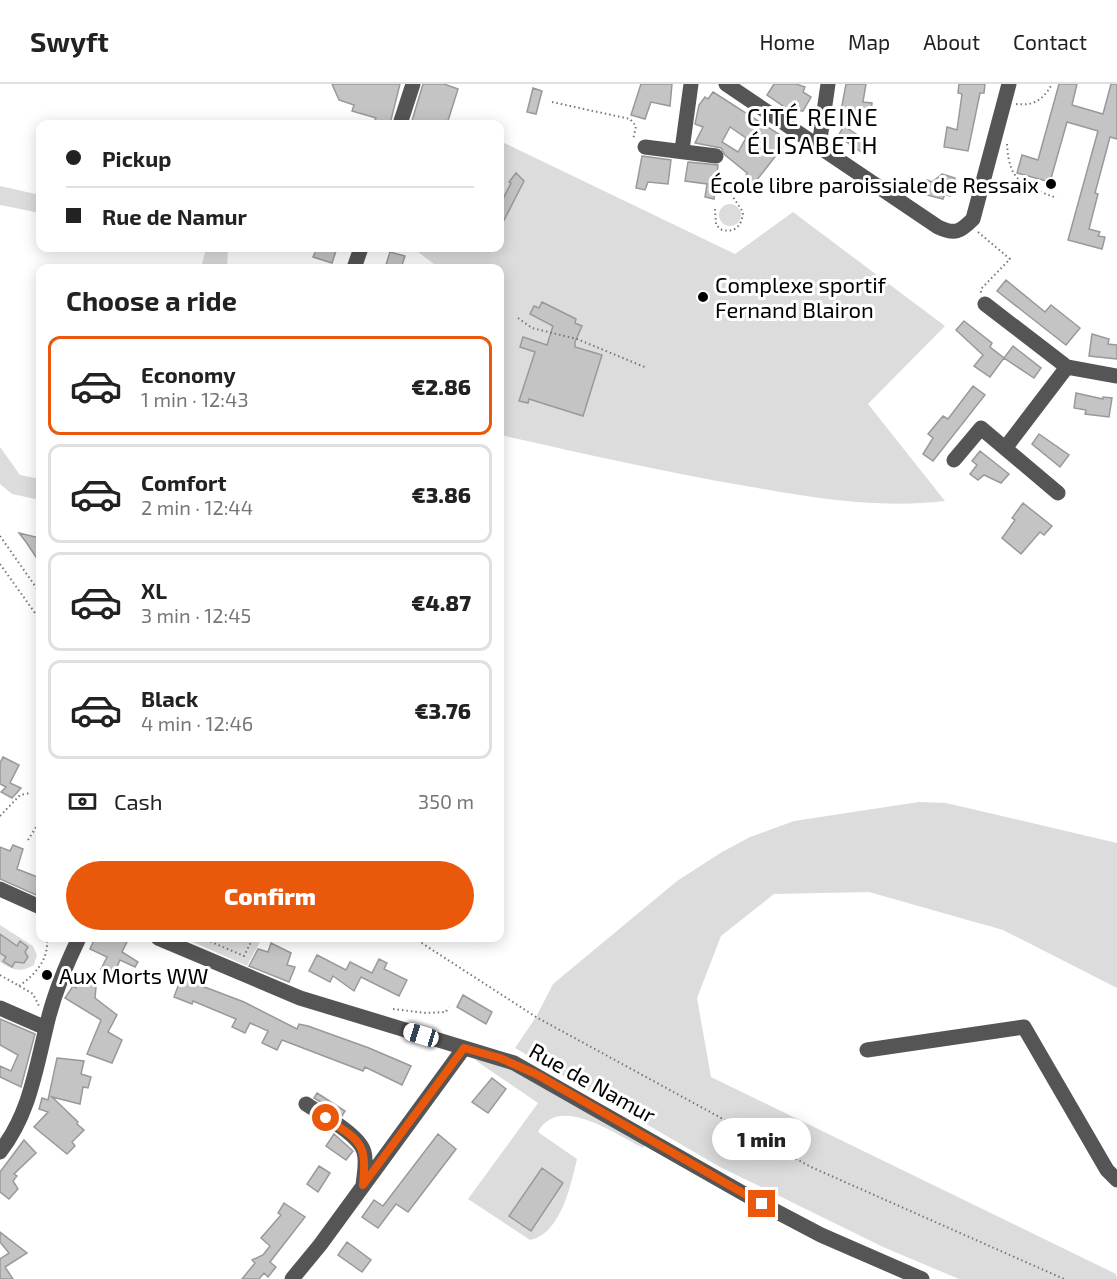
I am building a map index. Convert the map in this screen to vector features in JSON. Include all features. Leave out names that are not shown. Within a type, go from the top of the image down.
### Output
[{"type":"street","points":[[401,120],[413,84]]},
{"type":"street","points":[[682,150],[691,84]]},
{"type":"street","points":[[726,84],[938,227],[951,233],[961,231],[970,221],[1011,103],[1009,84]]},
{"type":"street","points":[[819,146],[828,84]]},
{"type":"street","points":[[645,147],[716,156]]},
{"type":"street","points":[[985,304],[1067,367],[1117,376]]},
{"type":"street","points":[[1006,447],[1067,367]]},
{"type":"street","points":[[954,460],[981,428],[1058,493]]},
{"type":"street","points":[[0,889],[36,905]]},
{"type":"street","points":[[0,1152],[19,1125],[34,1086],[57,989],[77,942]]},
{"type":"street","name":"Rue de Namur","points":[[167,942],[300,998],[500,1058],[536,1074],[762,1204],[821,1235],[922,1279]]},
{"type":"street","points":[[0,1008],[46,1028]]},
{"type":"street","points":[[867,1050],[1024,1027],[1107,1170],[1117,1180]]},
{"type":"street","points":[[292,1279],[464,1048]]},
{"type":"street","points":[[306,1104],[347,1132],[361,1145],[365,1153],[363,1185]]},
{"type":"path","points":[[1015,115],[1011,103],[1029,105],[1044,98],[1052,84]]},
{"type":"path","points":[[552,102],[630,120],[636,126],[633,142],[645,147]]},
{"type":"path","points":[[1007,137],[1008,160],[1014,177],[1028,188],[1057,198]]},
{"type":"path","points":[[716,209],[716,225],[722,230],[734,230],[739,226],[743,212],[729,191],[729,182]]},
{"type":"path","points":[[970,221],[1010,259],[981,289],[985,304]]},
{"type":"path","points":[[518,318],[532,328],[577,339],[647,368]]},
{"type":"path","points":[[0,536],[36,587]]},
{"type":"path","points":[[0,564],[36,614]]},
{"type":"path","points":[[0,816],[21,795],[30,793]]},
{"type":"path","points":[[28,840],[36,827]]},
{"type":"path","points":[[19,986],[44,961],[48,950],[47,942]]},
{"type":"path","points":[[211,942],[244,956],[251,942]]},
{"type":"path","points":[[420,942],[536,1017],[645,1079],[811,1167],[1064,1279]]},
{"type":"path","points":[[0,975],[33,994]]},
{"type":"path","points":[[393,1009],[426,1013],[446,1012],[448,1007]]},
{"type":"shaded area","name":"Complexe sportif Fernand Blairon","points":[[504,143],[735,254],[793,212],[945,326],[868,404],[945,501],[870,503],[796,495],[715,481],[504,436],[504,264],[434,264],[418,252],[504,252]]},
{"type":"shaded area","points":[[0,186],[36,194],[36,212],[0,205]]},
{"type":"shaded area","points":[[730,204],[738,207],[741,215],[738,223],[730,226],[722,223],[719,215],[722,207]]},
{"type":"shaded area","points":[[205,252],[228,252],[227,264],[202,264]]},
{"type":"shaded area","points":[[0,447],[20,475],[36,478],[36,499],[12,494],[0,484]]},
{"type":"shaded area","points":[[919,802],[946,803],[1117,843],[1117,988],[1003,930],[869,892],[774,894],[721,936],[697,998],[711,1077],[1116,1274],[1117,1279],[959,1279],[883,1247],[720,1167],[515,1048],[536,1017],[553,984],[677,881],[722,852],[750,837],[794,821]]},
{"type":"shaded area","points":[[0,925],[33,946],[37,955],[34,965],[17,970],[0,962]]},
{"type":"shaded area","points":[[193,942],[260,942],[247,966]]},
{"type":"shaded area","points":[[487,1057],[648,1141],[643,1148],[603,1127],[573,1116],[559,1116],[547,1121],[538,1132],[577,1159],[568,1194],[557,1218],[541,1236],[530,1240],[468,1199],[538,1103],[475,1060]]},
{"type":"building","points":[[332,84],[400,84],[391,120],[375,120],[376,118],[352,111],[354,105],[339,100]]},
{"type":"building","points":[[423,84],[444,84],[458,89],[448,120],[412,120]]},
{"type":"building","points":[[641,84],[672,84],[670,106],[651,102],[645,119],[631,115]]},
{"type":"building","points":[[774,84],[796,84],[805,87],[803,92],[811,97],[803,111],[789,110],[767,95]]},
{"type":"building","points":[[846,84],[866,84],[863,102],[872,103],[870,120],[840,116]]},
{"type":"building","points":[[959,84],[985,84],[984,93],[980,93],[968,151],[944,147],[947,127],[957,130],[962,94],[958,93]]},
{"type":"building","points":[[1059,84],[1077,84],[1072,105],[1103,114],[1111,84],[1117,84],[1117,139],[1110,137],[1095,193],[1098,194],[1089,229],[1100,232],[1098,236],[1105,237],[1102,249],[1068,240],[1098,131],[1067,122],[1050,182],[1017,173],[1022,155],[1038,160]]},
{"type":"building","points":[[533,88],[542,91],[536,114],[527,112]]},
{"type":"building","points":[[713,92],[788,140],[753,185],[745,178],[747,173],[725,155],[721,148],[695,143],[703,127],[695,124],[699,105],[705,97],[708,99]],"holes":[[[730,127],[746,138],[738,152],[722,142]]]},
{"type":"building","points":[[844,126],[868,142],[861,152],[838,136]]},
{"type":"building","points":[[642,156],[671,160],[668,184],[648,182],[645,190],[636,188]]},
{"type":"building","points":[[688,162],[718,165],[714,199],[705,197],[707,184],[685,181]]},
{"type":"building","points":[[516,173],[524,181],[504,220],[504,197],[511,183],[509,182]]},
{"type":"building","points":[[942,174],[955,178],[950,196],[945,194],[943,199],[923,194],[927,180],[932,182]]},
{"type":"building","points":[[315,252],[336,252],[332,263],[313,257]]},
{"type":"building","points":[[390,252],[405,256],[402,264],[386,264]]},
{"type":"building","points":[[1006,280],[1045,312],[1051,305],[1080,328],[1066,345],[997,291]]},
{"type":"building","points":[[542,302],[576,319],[575,323],[582,326],[575,347],[602,355],[583,416],[529,399],[528,403],[519,401],[535,352],[520,347],[523,337],[547,345],[553,326],[530,314],[534,306],[539,308]]},
{"type":"building","points":[[964,321],[992,343],[990,347],[1004,358],[990,377],[974,366],[983,355],[956,330]]},
{"type":"building","points":[[1092,334],[1109,339],[1108,344],[1117,345],[1117,359],[1089,356]]},
{"type":"building","points":[[1013,346],[1041,368],[1034,378],[1004,358]]},
{"type":"building","points":[[973,386],[985,395],[933,461],[923,454],[933,438],[928,434],[943,416],[948,419]]},
{"type":"building","points":[[1076,393],[1103,399],[1103,397],[1112,398],[1109,417],[1085,414],[1086,410],[1074,408]]},
{"type":"building","points":[[1039,434],[1069,455],[1060,467],[1032,444]]},
{"type":"building","points":[[980,451],[1009,474],[1001,483],[984,475],[978,480],[970,474],[977,465],[972,461]]},
{"type":"building","points":[[1023,503],[1052,526],[1044,535],[1040,532],[1021,554],[1002,538],[1015,520],[1012,518]]},
{"type":"building","points":[[19,533],[36,537],[36,557]]},
{"type":"building","points":[[3,757],[19,765],[10,783],[21,788],[12,798],[1,792],[6,787],[0,784],[0,763]]},
{"type":"building","points":[[13,845],[23,849],[17,869],[36,876],[36,895],[0,879],[0,847],[10,851]]},
{"type":"building","points":[[0,934],[17,946],[20,941],[28,947],[25,952],[28,957],[24,963],[15,962],[12,967],[3,961],[6,957],[0,953]]},
{"type":"building","points":[[93,942],[127,942],[122,952],[138,962],[135,967],[120,960],[114,974],[101,969],[107,957],[90,949]]},
{"type":"building","points":[[271,943],[291,953],[287,965],[295,967],[289,982],[249,966],[258,949],[268,952]]},
{"type":"building","points":[[317,955],[346,970],[350,962],[372,973],[379,959],[387,963],[384,969],[407,980],[399,996],[361,977],[354,991],[333,976],[330,982],[309,971]]},
{"type":"building","points":[[181,978],[244,1002],[297,1029],[299,1024],[308,1026],[411,1066],[402,1085],[365,1067],[363,1071],[282,1040],[277,1050],[262,1043],[268,1031],[250,1023],[245,1033],[232,1027],[236,1019],[193,1001],[192,1004],[174,997]]},
{"type":"building","points":[[81,979],[96,987],[95,998],[117,1015],[108,1032],[122,1040],[112,1063],[87,1054],[101,1020],[65,998],[73,986],[76,988]]},
{"type":"building","points":[[463,995],[492,1012],[486,1024],[457,1007]]},
{"type":"building","points":[[0,1019],[35,1034],[21,1087],[0,1077],[0,1066],[11,1071],[18,1055],[0,1045]]},
{"type":"building","points":[[57,1058],[84,1061],[81,1074],[91,1077],[88,1088],[83,1087],[80,1104],[52,1097],[84,1130],[72,1142],[75,1146],[67,1154],[34,1127],[48,1112],[39,1109],[42,1098],[48,1100]]},
{"type":"building","points":[[492,1078],[506,1089],[488,1113],[472,1102]]},
{"type":"building","points":[[317,1093],[345,1111],[342,1116],[314,1098]]},
{"type":"building","points":[[334,1134],[353,1151],[346,1160],[326,1146]]},
{"type":"building","points":[[438,1134],[456,1149],[408,1212],[396,1204],[378,1228],[362,1217],[374,1200],[383,1206]]},
{"type":"building","points":[[24,1140],[36,1153],[14,1174],[17,1176],[13,1181],[18,1189],[9,1199],[0,1192],[0,1172]]},
{"type":"building","points":[[319,1166],[330,1173],[318,1192],[307,1184]]},
{"type":"building","points":[[542,1168],[563,1183],[531,1231],[509,1216]]},
{"type":"building","points":[[284,1203],[305,1217],[270,1262],[276,1267],[268,1277],[264,1273],[259,1279],[242,1279],[255,1263],[252,1260],[263,1255],[270,1246],[261,1238],[281,1215],[278,1213]]},
{"type":"building","points":[[0,1232],[27,1253],[5,1267],[13,1279],[0,1279],[0,1259],[9,1253],[0,1242]]},
{"type":"building","points":[[347,1242],[371,1260],[362,1272],[338,1255]]},
{"type":"place","name":"École libre paroissiale de Ressaix","points":[[1051,184]]},
{"type":"place","name":"Complexe sportif Fernand Blairon","points":[[703,297]]},
{"type":"place","name":"Aux Morts WW","points":[[47,975]]},
{"type":"district","name":"CITÉ REINE ÉLISABETH","points":[[813,130]]},
{"type":"route","points":[[326,1118],[361,1145],[365,1153],[363,1185],[464,1048],[514,1063],[536,1074],[762,1204]]}]
